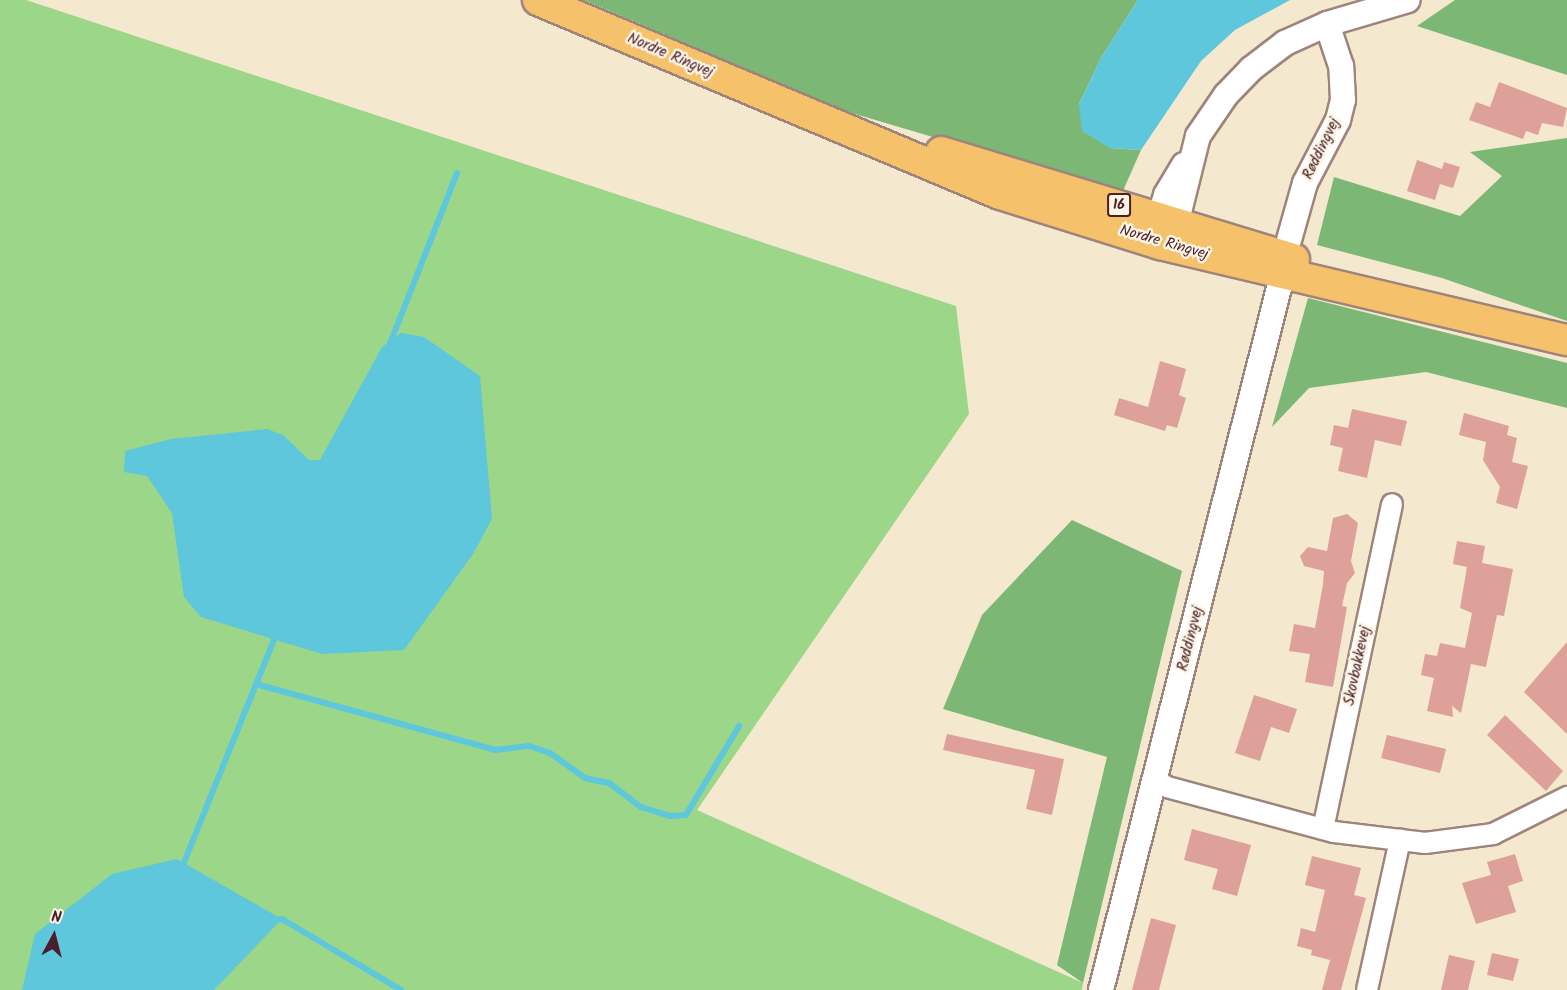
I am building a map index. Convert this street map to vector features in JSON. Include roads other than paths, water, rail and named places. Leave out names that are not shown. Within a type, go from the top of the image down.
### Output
[{"type":"main road","name":"Nordre Ringvej","points":[[538,0],[803,111],[1165,228],[1433,305],[1567,340]]},
{"type":"street","points":[[1165,228],[1198,136],[1226,95],[1251,69],[1285,43],[1327,24],[1407,0]]},
{"type":"street","name":"Røddingvej","points":[[1289,240],[1305,183],[1338,120],[1343,100],[1341,66],[1327,24]]},
{"type":"street","name":"Røddingvej","points":[[1101,990],[1279,288]]},
{"type":"street","name":"Skovbakkevej","points":[[1323,829],[1392,504]]},
{"type":"street","points":[[1155,779],[1167,787],[1323,829],[1425,843],[1493,834],[1567,797]]},
{"type":"street","points":[[1367,990],[1400,840]]},
{"type":"water","points":[[1138,0],[1290,0],[1235,30],[1201,61],[1141,150],[1110,148],[1082,131],[1079,104],[1102,56]]},
{"type":"water","points":[[401,333],[424,337],[480,376],[492,519],[473,554],[404,650],[322,654],[201,617],[184,597],[172,513],[147,476],[124,472],[125,451],[171,439],[267,429],[283,435],[309,460],[320,460],[382,347]]},
{"type":"water","points":[[177,859],[282,919],[214,990],[22,990],[35,934],[112,874]]},
{"type":"waterway","points":[[389,346],[457,173]]},
{"type":"waterway","points":[[181,870],[277,632]]},
{"type":"waterway","points":[[256,684],[495,750],[529,746],[550,753],[585,778],[609,783],[641,807],[670,816],[686,815],[739,726]]},
{"type":"waterway","points":[[275,920],[282,919],[401,990]]}]
